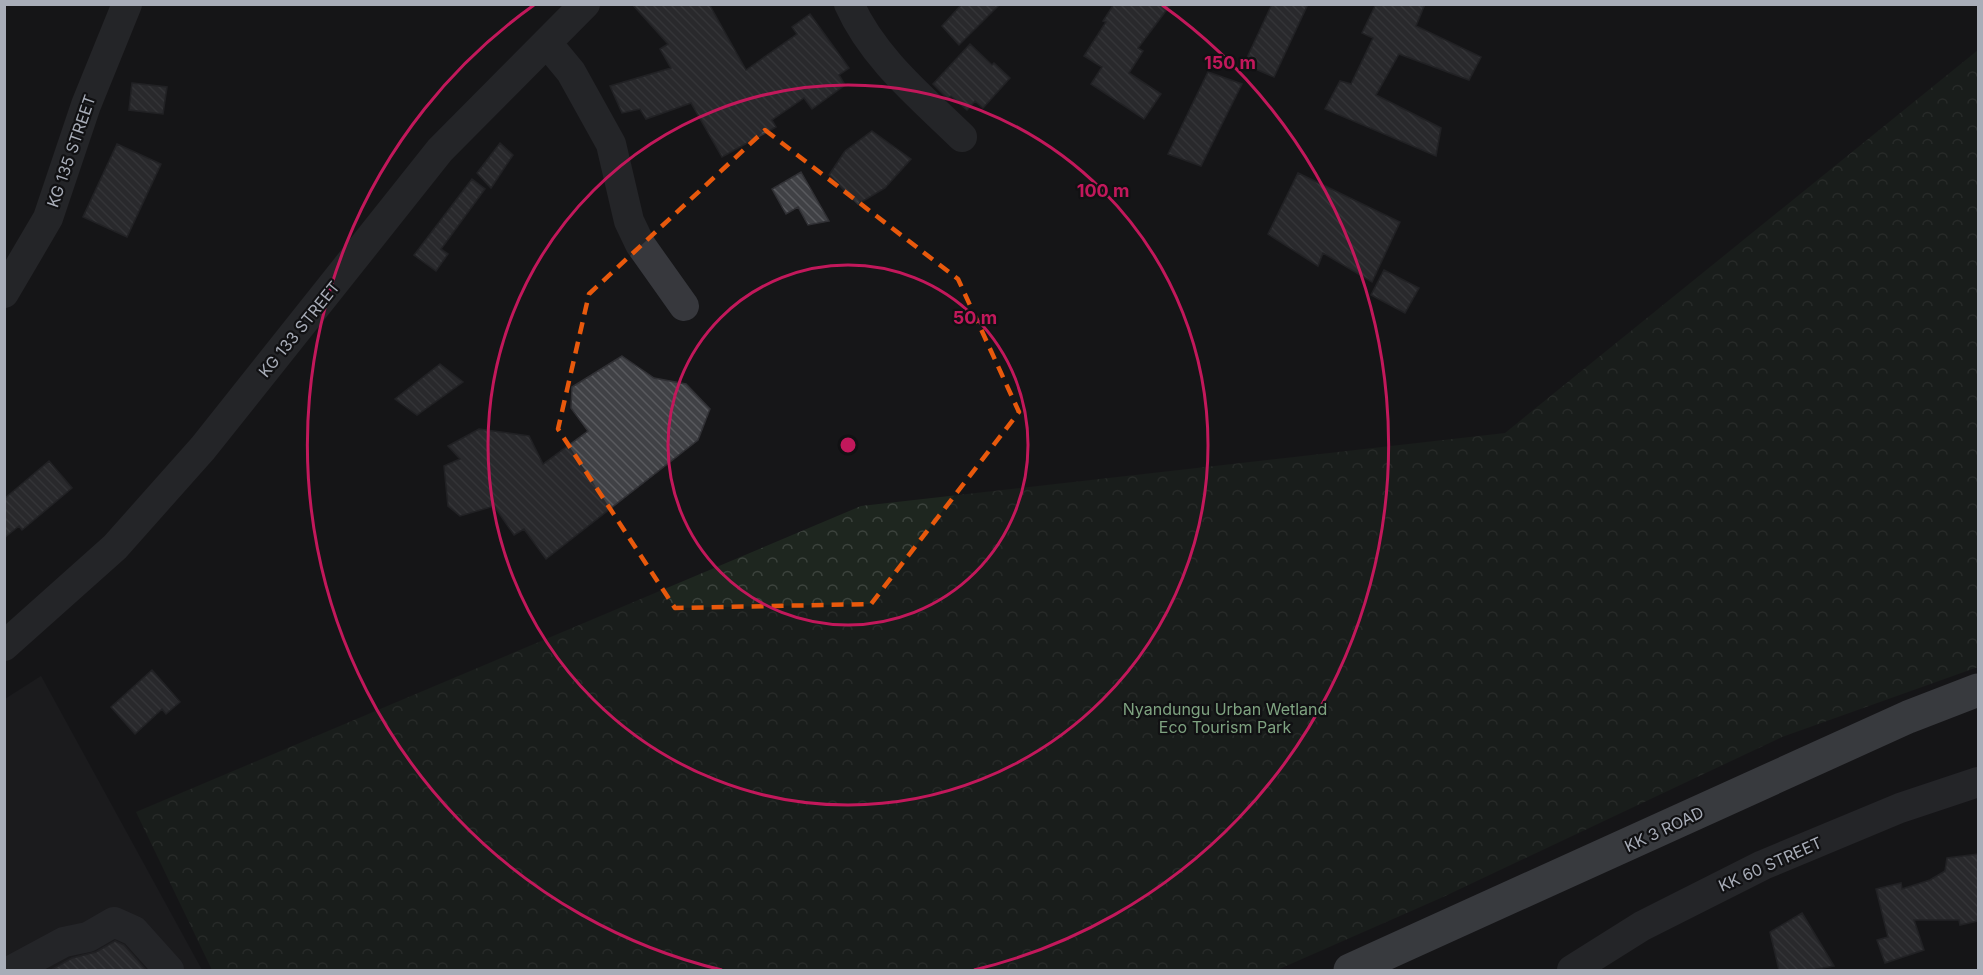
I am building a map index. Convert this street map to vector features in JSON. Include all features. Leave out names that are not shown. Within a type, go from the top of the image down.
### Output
[{"type":"highway","name":"KK 3 ROAD","points":[[1350,970],[1908,717],[1978,690]]},
{"type":"street","name":"KG 135 STREET","points":[[4,293],[48,218],[86,105],[128,4]]},
{"type":"street","name":"KG 133 STREET","points":[[4,646],[115,547],[203,448],[440,150],[585,4]]},
{"type":"street","points":[[849,4],[873,46],[962,137]]},
{"type":"street","points":[[547,43],[571,72],[611,144],[629,221],[640,244],[684,306]]},
{"type":"street","name":"KK 60 STREET","points":[[1572,970],[1642,926],[1763,865],[1900,808],[1978,782]]},
{"type":"street","points":[[12,970],[64,942],[88,937],[114,922],[134,931],[169,970]]},
{"type":"highlighted area","points":[[765,130],[958,279],[1019,412],[871,604],[675,608],[558,429],[589,294]]},
{"type":"shaded area","points":[[41,676],[202,970],[5,970],[5,699]]},
{"type":"green space","name":"Nyandungu Urban Wetland Eco Tourism Park","points":[[1978,50],[1978,667],[1782,737],[1443,897],[1277,970],[212,970],[136,812],[861,506],[1505,433]]},
{"type":"building","points":[[632,4],[709,4],[746,70],[797,34],[792,27],[810,14],[849,68],[839,75],[845,85],[812,109],[804,98],[772,120],[776,127],[722,157],[691,103],[646,119],[640,109],[622,113],[610,86],[671,68],[660,49],[668,44]]},
{"type":"building","points":[[962,4],[1000,4],[959,45],[942,26]]},
{"type":"building","points":[[1114,4],[1171,4],[1138,48],[1143,51],[1129,73],[1161,94],[1144,119],[1091,84],[1102,67],[1084,56],[1106,22],[1103,21]]},
{"type":"building","points":[[1272,4],[1308,4],[1274,77],[1244,64]]},
{"type":"building","points":[[1376,4],[1425,4],[1416,26],[1481,57],[1469,80],[1399,54],[1376,95],[1441,128],[1436,156],[1325,109],[1340,81],[1351,84],[1373,38],[1362,33]]},
{"type":"building","points":[[970,44],[1010,78],[983,108],[975,101],[967,110],[951,96],[948,99],[933,84]]},
{"type":"building","points":[[1208,72],[1242,84],[1201,166],[1168,154]]},
{"type":"building","points":[[132,83],[167,87],[163,114],[129,110]]},
{"type":"building","points":[[872,131],[911,159],[885,188],[858,204],[829,175],[845,151]]},
{"type":"building","points":[[500,143],[513,155],[491,188],[477,173]]},
{"type":"building","points":[[117,144],[161,164],[127,237],[83,217]]},
{"type":"building","points":[[801,172],[829,221],[808,225],[798,207],[786,214],[772,189]]},
{"type":"building","points":[[1298,173],[1400,222],[1372,282],[1323,253],[1318,266],[1268,234]]},
{"type":"building","points":[[472,179],[485,189],[441,249],[448,254],[436,271],[414,255]]},
{"type":"building","points":[[1384,270],[1419,288],[1405,313],[1371,295]]},
{"type":"building","points":[[622,356],[654,378],[686,384],[710,409],[698,440],[546,559],[524,529],[514,535],[494,506],[460,516],[448,506],[444,466],[460,459],[448,446],[479,429],[529,436],[543,464],[588,431],[571,408],[572,387]]},
{"type":"building","points":[[440,364],[463,382],[417,415],[395,399]]},
{"type":"building","points":[[49,461],[72,488],[22,530],[19,526],[4,538],[4,499]]},
{"type":"building","points":[[152,670],[180,702],[166,714],[162,709],[135,734],[111,707]]},
{"type":"building","points":[[1978,854],[1978,921],[1960,925],[1959,920],[1914,920],[1924,950],[1885,963],[1877,940],[1888,937],[1876,889],[1901,883],[1902,889],[1930,880],[1945,871],[1947,858]]},
{"type":"building","points":[[1802,913],[1834,966],[1812,970],[1779,970],[1770,932]]},
{"type":"building","points":[[115,941],[124,945],[146,970],[51,970],[72,958],[96,952]]}]
